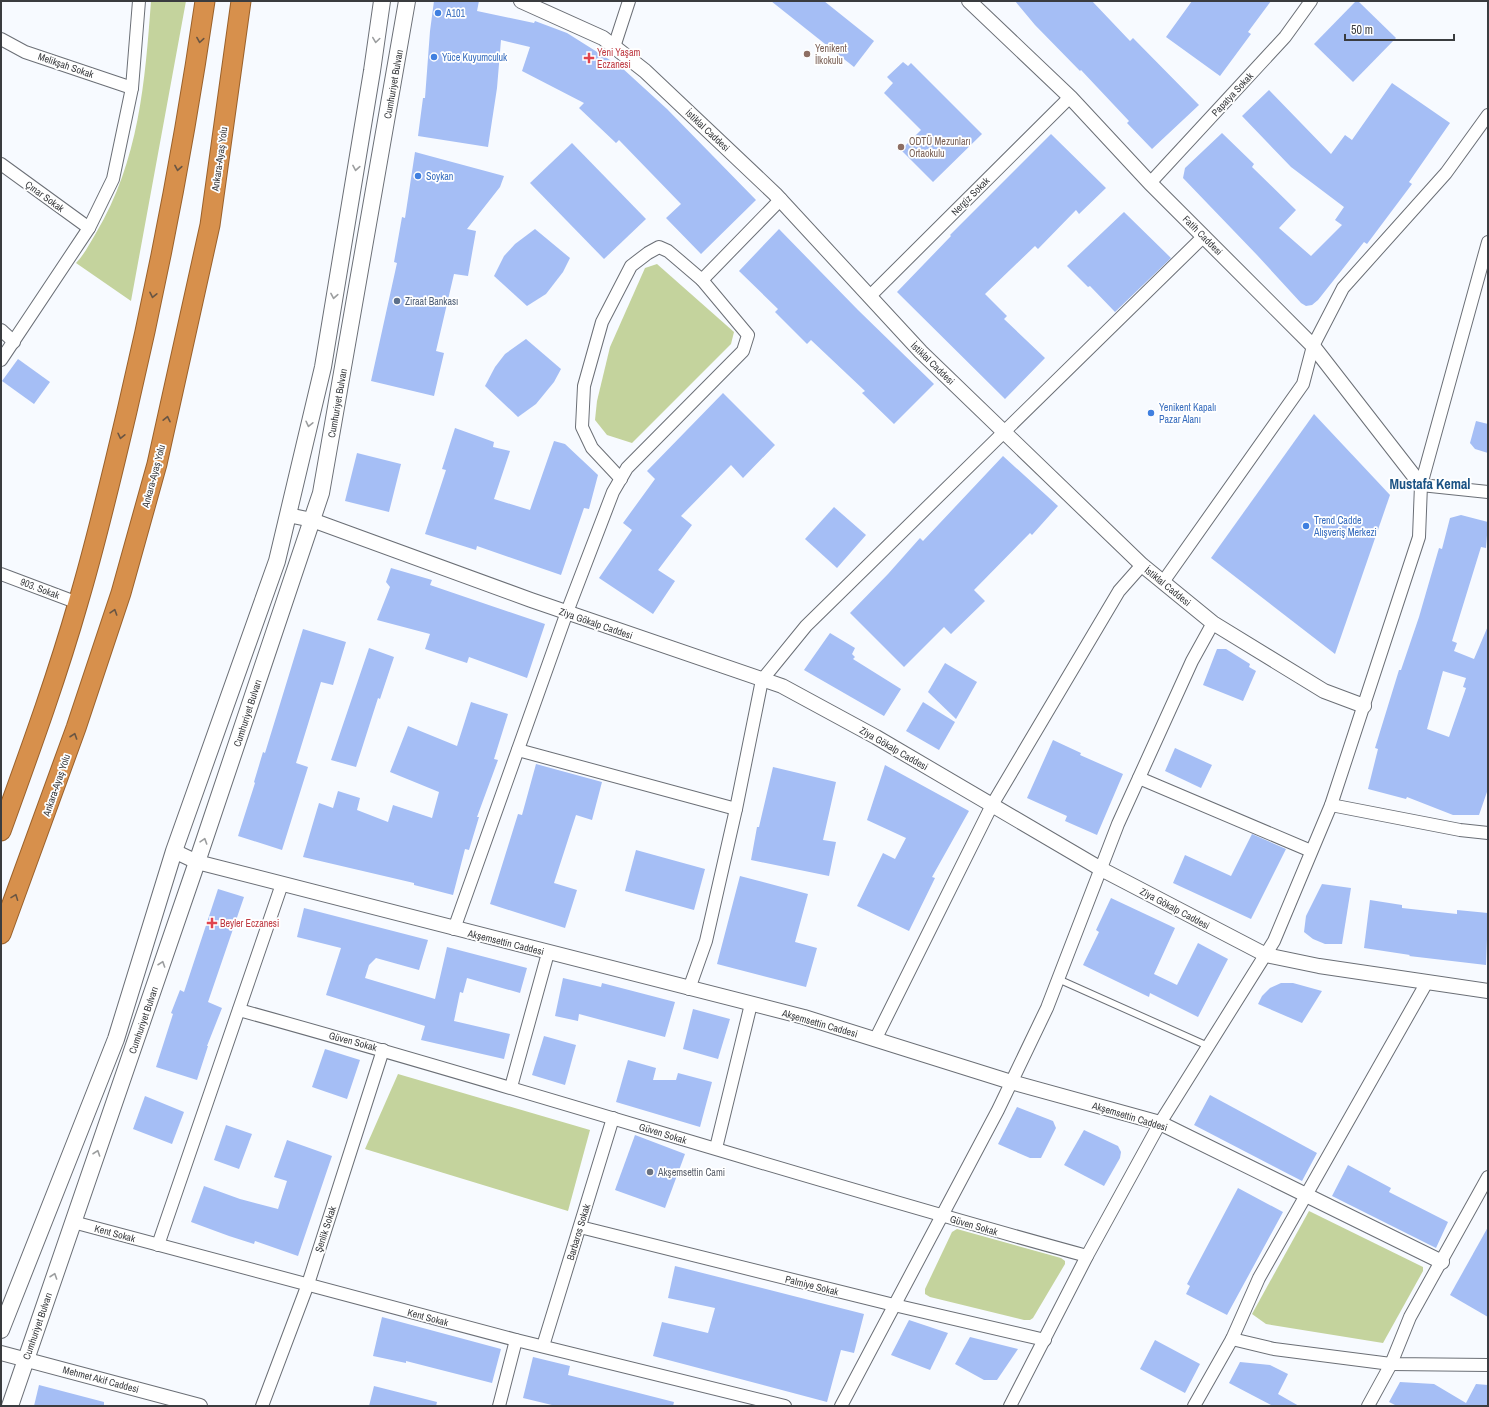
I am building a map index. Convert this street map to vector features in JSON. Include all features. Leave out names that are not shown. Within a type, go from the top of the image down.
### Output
[{"type":"highway","points":[[1,831],[31,748],[78,603],[115,460],[164,244],[191,95],[205,1]]},
{"type":"highway","name":"Ankara-Ayaş Yolu","points":[[1,934],[79,720],[121,593],[157,464],[210,225],[241,1]]},
{"type":"main road","name":"Cumhuriyet Bulvarı","points":[[1,1330],[116,1039],[174,851],[277,561],[323,367],[372,71],[382,1]]},
{"type":"main road","name":"Cumhuriyet Bulvarı","points":[[10,1406],[197,862],[321,493],[407,1]]},
{"type":"street","points":[[1,360],[89,228],[113,179],[132,88],[139,1]]},
{"type":"street","name":"İstiklal Caddesi","points":[[521,1],[603,38],[645,71],[781,199],[921,352],[1142,565],[1162,582],[1213,623],[1324,690],[1364,706]]},
{"type":"street","points":[[614,47],[628,1]]},
{"type":"street","name":"Papatya Sokak","points":[[1150,183],[1284,37],[1311,1]]},
{"type":"street","name":"Fatih Caddesi","points":[[973,2],[1070,97],[1150,183],[1313,346],[1421,485]]},
{"type":"street","name":"Melikşah Sokak","points":[[1,39],[25,52],[132,88]]},
{"type":"street","name":"Nergiz Sokak","points":[[870,296],[1070,97]]},
{"type":"street","points":[[1162,582],[1302,384],[1313,346],[1343,288],[1446,174],[1488,115]]},
{"type":"street","name":"Çınar Sokak","points":[[1,164],[89,228]]},
{"type":"street","points":[[702,280],[781,199]]},
{"type":"street","points":[[689,988],[706,941],[736,809],[762,680],[806,626],[1204,236]]},
{"type":"street","points":[[1010,1406],[1087,1256],[1160,1123],[1274,941],[1331,805],[1419,537],[1421,485],[1488,242]]},
{"type":"street","points":[[454,929],[567,612],[612,492],[627,468],[743,351],[748,335],[702,280],[668,251],[659,247],[648,253],[631,266],[602,322],[584,386],[582,427],[592,448],[620,479]]},
{"type":"street","points":[[1,330],[14,342]]},
{"type":"street","points":[[1421,485],[1488,492]]},
{"type":"street","name":"Ziya Gökalp Caddesi","points":[[288,514],[312,520],[567,612],[782,686],[876,737],[1101,869],[1266,955],[1319,966],[1488,992]]},
{"type":"street","points":[[876,1040],[992,805],[1119,591],[1142,565]]},
{"type":"street","name":"903. Sokak","points":[[1,574],[78,603]]},
{"type":"street","points":[[841,1406],[1011,1082],[1047,1008],[1118,824],[1192,661],[1213,623]]},
{"type":"street","points":[[518,750],[736,809]]},
{"type":"street","points":[[1139,778],[1311,851]]},
{"type":"street","points":[[1331,805],[1460,830],[1487,832]]},
{"type":"street","name":"Akşemsettin Caddesi","points":[[174,851],[197,862],[454,929],[804,1017],[1011,1082],[1160,1123],[1442,1262]]},
{"type":"street","points":[[158,1245],[282,884]]},
{"type":"street","points":[[511,1087],[548,953]]},
{"type":"street","points":[[1194,1406],[1232,1339],[1259,1278],[1305,1194],[1427,982]]},
{"type":"street","points":[[716,1148],[751,1004]]},
{"type":"street","name":"Güven Sokak","points":[[239,1010],[511,1087],[941,1216],[1087,1256]]},
{"type":"street","name":"Şenlik Sokak","points":[[262,1406],[308,1284],[383,1050]]},
{"type":"street","name":"Barbaros Sokak","points":[[543,1346],[614,1118]]},
{"type":"street","points":[[1368,1406],[1391,1364],[1410,1317],[1488,1177]]},
{"type":"street","name":"Kent Sokak","points":[[73,1222],[516,1340],[785,1406]]},
{"type":"street","name":"Palmiye Sokak","points":[[580,1227],[894,1305],[1045,1340]]},
{"type":"street","points":[[1232,1339],[1274,1349],[1391,1364],[1488,1365]]},
{"type":"street","points":[[499,1406],[516,1340]]},
{"type":"street","name":"Mehmet Akif Caddesi","points":[[1,1353],[200,1406]]},
{"type":"lane","points":[[1058,979],[1208,1046]]},
{"type":"green space","points":[[151,1],[186,1],[131,301],[76,263],[89,245],[110,206],[122,178],[131,149],[142,91]]},
{"type":"green space","points":[[657,264],[734,332],[731,344],[632,443],[607,435],[595,420],[597,401],[610,347],[645,268]]},
{"type":"green space","points":[[398,1074],[590,1130],[568,1211],[365,1149]]},
{"type":"green space","points":[[1309,1211],[1423,1267],[1423,1271],[1383,1343],[1266,1324],[1252,1314]]},
{"type":"green space","points":[[957,1229],[1061,1258],[1065,1261],[1065,1264],[1033,1318],[1030,1320],[1024,1320],[930,1297],[925,1294],[925,1289],[952,1232]]},
{"type":"building","points":[[434,1],[479,1],[477,11],[534,23],[535,21],[567,33],[621,67],[667,109],[756,200],[701,254],[666,218],[681,204],[619,140],[616,143],[579,108],[584,103],[522,71],[530,47],[501,40],[497,88],[488,147],[418,136],[423,98],[425,98],[430,31]]},
{"type":"building","points":[[771,1],[824,1],[874,41],[854,67]]},
{"type":"building","points":[[1015,1],[1092,1],[1130,41],[1133,38],[1199,105],[1152,149],[1127,123],[1129,121],[1081,70],[1080,71],[1035,25]]},
{"type":"building","points":[[1192,1],[1271,1],[1248,32],[1251,34],[1220,76],[1166,37]]},
{"type":"building","points":[[1356,1],[1358,1],[1396,38],[1353,82],[1314,44]]},
{"type":"building","points":[[903,62],[908,66],[911,63],[982,134],[933,182],[901,150],[921,130],[884,93],[893,83],[887,77]]},
{"type":"building","points":[[1392,83],[1450,123],[1409,182],[1412,184],[1367,244],[1364,242],[1318,300],[1312,305],[1306,306],[1301,303],[1183,178],[1185,168],[1222,133],[1254,164],[1252,167],[1296,210],[1279,228],[1311,256],[1342,225],[1335,220],[1344,207],[1291,167],[1242,116],[1269,90],[1331,154],[1345,135],[1352,140]]},
{"type":"building","points":[[1051,134],[1106,188],[1079,214],[1076,210],[1038,249],[1035,246],[985,294],[1007,316],[1004,319],[1045,358],[1005,399],[897,292],[951,236],[950,235]]},
{"type":"building","points":[[572,143],[646,219],[604,259],[530,183]]},
{"type":"building","points":[[415,152],[504,176],[500,187],[467,229],[476,231],[468,276],[454,274],[436,351],[444,353],[434,396],[371,381],[397,263],[394,262],[402,217],[405,218]]},
{"type":"building","points":[[1124,212],[1171,258],[1115,312],[1090,286],[1088,287],[1067,266]]},
{"type":"building","points":[[535,229],[570,258],[563,272],[546,294],[527,306],[494,276],[504,256],[515,244]]},
{"type":"building","points":[[779,229],[858,310],[934,384],[894,424],[862,393],[865,391],[811,340],[807,344],[775,312],[778,309],[739,271]]},
{"type":"building","points":[[526,339],[561,369],[554,382],[536,404],[518,417],[485,386],[495,367],[505,354]]},
{"type":"building","points":[[18,359],[50,382],[34,404],[2,381]]},
{"type":"building","points":[[723,393],[775,445],[743,478],[731,465],[681,516],[692,525],[658,570],[675,581],[653,614],[599,578],[632,530],[623,523],[655,479],[647,471]]},
{"type":"building","name":"Trend Cadde Alışveriş Merkezi","points":[[1314,414],[1390,495],[1335,654],[1211,558]]},
{"type":"building","points":[[1476,421],[1488,424],[1488,453],[1475,449],[1470,443]]},
{"type":"building","points":[[455,428],[494,442],[493,447],[510,451],[494,499],[530,510],[554,441],[565,444],[598,475],[589,509],[584,508],[561,575],[477,546],[476,550],[425,534],[446,470],[442,469]]},
{"type":"building","points":[[357,453],[401,464],[389,512],[345,501]]},
{"type":"building","points":[[1003,456],[1058,506],[1032,535],[1030,533],[974,590],[985,601],[951,634],[944,627],[904,667],[850,613],[920,538],[923,541]]},
{"type":"building","points":[[834,507],[866,535],[837,568],[805,539]]},
{"type":"building","points":[[1461,515],[1488,522],[1486,548],[1481,547],[1452,641],[1457,643],[1454,651],[1474,659],[1488,626],[1488,789],[1479,815],[1453,815],[1407,797],[1406,799],[1368,789],[1378,749],[1375,748],[1399,670],[1401,670],[1419,617],[1439,548],[1442,549],[1450,518]],"holes":[[[1443,671],[1466,678],[1463,687],[1466,688],[1449,737],[1427,729]]]},
{"type":"building","points":[[391,568],[432,580],[430,585],[545,624],[527,678],[469,657],[467,663],[425,649],[430,634],[377,620],[390,587],[386,582]]},
{"type":"building","points":[[303,629],[346,642],[333,685],[321,682],[296,763],[308,767],[282,850],[238,836],[263,752],[265,753]]},
{"type":"building","points":[[830,633],[855,648],[852,654],[855,657],[853,659],[901,689],[884,716],[804,670]]},
{"type":"building","points":[[369,648],[394,657],[380,699],[378,698],[356,767],[331,760]]},
{"type":"building","points":[[1217,649],[1226,649],[1250,664],[1249,667],[1256,671],[1243,701],[1203,685]]},
{"type":"building","points":[[945,663],[977,682],[956,719],[928,692]]},
{"type":"building","points":[[471,702],[508,714],[494,759],[498,760],[477,817],[479,817],[469,850],[465,849],[453,895],[414,885],[414,883],[303,857],[319,803],[333,808],[338,791],[360,798],[357,810],[388,822],[393,805],[432,818],[439,792],[390,772],[408,726],[457,746]]},
{"type":"building","points":[[923,702],[955,722],[939,750],[906,731]]},
{"type":"building","points":[[1053,740],[1081,753],[1080,755],[1123,774],[1097,835],[1065,821],[1067,816],[1027,798]]},
{"type":"building","points":[[1175,748],[1212,765],[1201,788],[1165,771]]},
{"type":"building","points":[[536,764],[602,782],[592,820],[576,815],[554,883],[577,890],[565,928],[490,904],[518,814],[522,815]]},
{"type":"building","points":[[885,765],[969,811],[932,877],[935,878],[909,931],[857,906],[883,853],[895,859],[906,838],[867,820]]},
{"type":"building","points":[[773,767],[836,782],[823,840],[836,842],[829,876],[751,860],[757,827],[759,827]]},
{"type":"building","points":[[1252,834],[1286,849],[1251,919],[1173,883],[1185,855],[1231,876]]},
{"type":"building","points":[[636,850],[705,869],[694,910],[625,891]]},
{"type":"building","points":[[740,876],[808,894],[795,942],[817,948],[806,987],[717,964]]},
{"type":"building","points":[[1322,884],[1351,888],[1342,944],[1325,944],[1313,939],[1304,932],[1306,916]]},
{"type":"building","points":[[218,889],[244,897],[208,1002],[222,1008],[207,1046],[197,1080],[156,1067],[173,1014],[171,1013],[180,990],[184,992]]},
{"type":"building","points":[[1111,898],[1175,928],[1154,974],[1177,985],[1198,943],[1228,959],[1198,1017],[1150,993],[1149,997],[1083,965],[1099,932],[1096,930]]},
{"type":"building","points":[[1370,900],[1402,905],[1402,908],[1457,914],[1457,910],[1488,913],[1486,965],[1409,956],[1410,955],[1364,948]]},
{"type":"building","points":[[304,908],[428,940],[419,970],[376,958],[369,965],[365,978],[435,999],[447,947],[527,968],[520,993],[467,978],[463,993],[460,992],[454,1021],[510,1034],[504,1059],[421,1040],[425,1026],[326,995],[341,948],[297,937]]},
{"type":"building","points":[[563,978],[601,987],[602,983],[675,1002],[665,1037],[579,1014],[578,1021],[555,1016]]},
{"type":"building","points":[[1281,983],[1293,983],[1322,991],[1302,1023],[1258,1004],[1262,996],[1270,988]]},
{"type":"building","points":[[693,1009],[730,1019],[718,1059],[683,1049]]},
{"type":"building","points":[[544,1036],[576,1045],[565,1085],[532,1075]]},
{"type":"building","points":[[325,1049],[360,1060],[347,1099],[312,1087]]},
{"type":"building","points":[[628,1060],[656,1068],[653,1080],[676,1080],[678,1073],[712,1082],[700,1127],[616,1102]]},
{"type":"building","points":[[1210,1095],[1317,1153],[1302,1181],[1194,1125]]},
{"type":"building","points":[[145,1096],[184,1112],[172,1144],[133,1129]]},
{"type":"building","points":[[1017,1107],[1053,1121],[1056,1128],[1041,1158],[1030,1158],[998,1144]]},
{"type":"building","points":[[226,1125],[252,1134],[239,1169],[214,1160]]},
{"type":"building","points":[[1084,1130],[1118,1146],[1121,1152],[1120,1158],[1104,1186],[1064,1165]]},
{"type":"building","name":"Akşemsettin Cami","points":[[635,1135],[685,1154],[665,1208],[615,1190]]},
{"type":"building","points":[[287,1140],[332,1156],[298,1256],[255,1241],[254,1244],[191,1222],[204,1186],[240,1199],[278,1209],[287,1181],[274,1177]]},
{"type":"building","points":[[1348,1165],[1391,1188],[1389,1192],[1448,1222],[1436,1248],[1332,1196]]},
{"type":"building","points":[[1238,1188],[1283,1212],[1227,1315],[1186,1294],[1190,1286],[1187,1284]]},
{"type":"building","points":[[1488,1227],[1488,1317],[1450,1295]]},
{"type":"building","points":[[675,1266],[864,1314],[854,1353],[841,1350],[827,1402],[653,1356],[662,1322],[708,1333],[715,1308],[668,1298]]},
{"type":"building","points":[[382,1317],[501,1349],[492,1383],[406,1361],[406,1363],[373,1356]]},
{"type":"building","points":[[909,1320],[948,1333],[930,1370],[891,1355]]},
{"type":"building","points":[[970,1337],[1018,1349],[997,1380],[984,1380],[955,1364]]},
{"type":"building","points":[[1155,1340],[1200,1364],[1185,1393],[1140,1369]]},
{"type":"building","points":[[533,1357],[570,1366],[568,1375],[674,1402],[673,1406],[556,1406],[523,1398]]},
{"type":"building","points":[[1240,1362],[1270,1365],[1288,1374],[1278,1394],[1299,1406],[1273,1406],[1229,1383]]},
{"type":"building","points":[[1400,1382],[1434,1384],[1466,1403],[1476,1384],[1488,1385],[1488,1406],[1397,1406],[1389,1402]]},
{"type":"building","points":[[39,1385],[104,1402],[104,1406],[34,1406]]},
{"type":"building","points":[[374,1386],[437,1402],[436,1406],[369,1406]]},
{"type":"place","name":"A101","points":[[438,13]]},
{"type":"place","name":"Yenikent İlkokulu","points":[[807,54]]},
{"type":"place","name":"Yüce Kuyumculuk","points":[[434,57]]},
{"type":"place","name":"Yeni Yaşam Eczanesi","points":[[589,58]]},
{"type":"place","name":"ODTÜ Mezunları Ortaokulu","points":[[901,147]]},
{"type":"place","name":"Soykan","points":[[418,176]]},
{"type":"place","name":"Ziraat Bankası","points":[[397,301]]},
{"type":"place","name":"Yenikent Kapalı Pazar Alanı","points":[[1151,413]]},
{"type":"place","name":"Trend Cadde Alışveriş Merkezi","points":[[1306,526]]},
{"type":"place","name":"Beyler Eczanesi","points":[[212,923]]},
{"type":"place","name":"Akşemsettin Cami","points":[[650,1172]]},
{"type":"district","name":"Mustafa Kemal","points":[[1430,484]]}]
